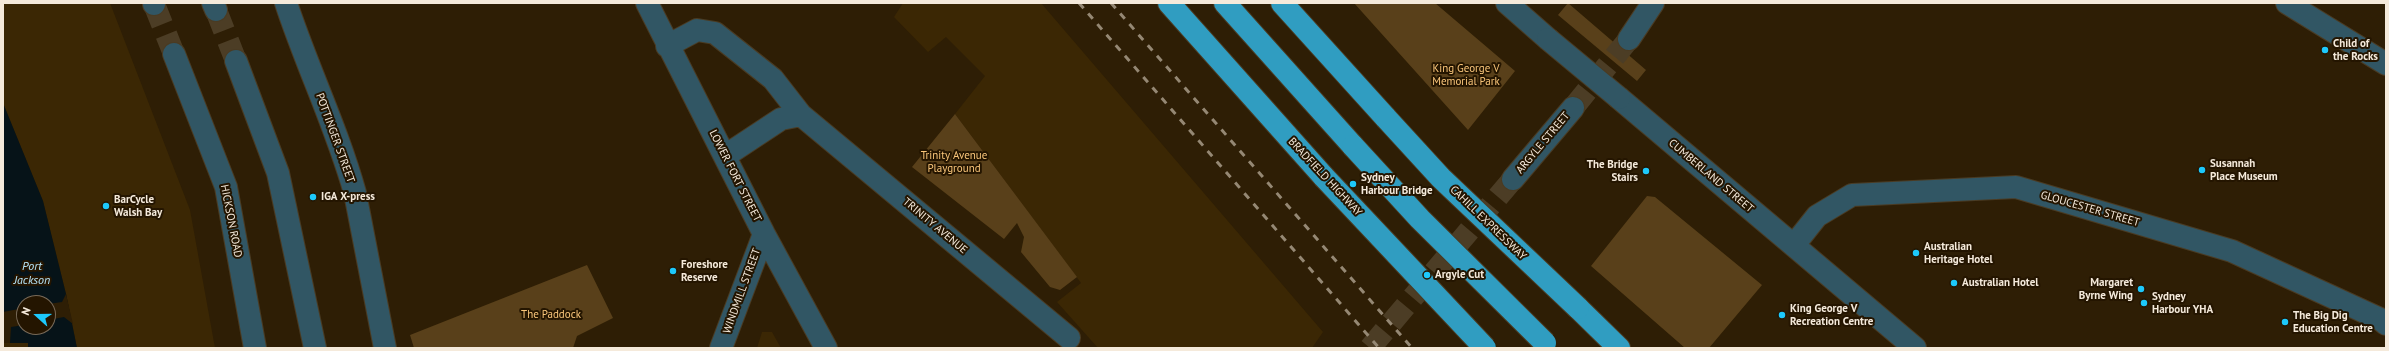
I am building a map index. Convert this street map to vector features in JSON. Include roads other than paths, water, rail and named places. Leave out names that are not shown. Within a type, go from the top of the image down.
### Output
[{"type":"highway","name":"BRADFIELD HIGHWAY","points":[[1169,3],[1319,172],[1485,348]]},
{"type":"highway","points":[[1225,3],[1420,220],[1547,346]]},
{"type":"highway","name":"CAHILL EXPRESSWAY","points":[[1282,3],[1442,178],[1619,348]]},
{"type":"street","name":"POTTINGER STREET","points":[[286,3],[299,43],[348,168],[355,193],[385,348]]},
{"type":"street","name":"LOWER FORT STREET","points":[[647,3],[667,46],[764,234],[826,348]]},
{"type":"street","name":"CUMBERLAND STREET","points":[[1507,3],[1915,348]]},
{"type":"street","points":[[1629,39],[1653,3]]},
{"type":"street","points":[[2286,3],[2386,64]]},
{"type":"street","name":"TRINITY AVENUE","points":[[667,46],[697,30],[714,33],[773,79],[801,115],[1069,338]]},
{"type":"street","name":"HICKSON ROAD","points":[[174,54],[226,187],[255,348]]},
{"type":"street","points":[[236,61],[278,173],[315,348]]},
{"type":"street","name":"ARGYLE STREET","points":[[1514,179],[1573,108]]},
{"type":"street","points":[[725,156],[781,119],[801,115]]},
{"type":"street","name":"GLOUCESTER STREET","points":[[1794,245],[1817,216],[1852,195],[2016,187],[2232,251],[2380,319],[2386,324]]},
{"type":"street","name":"WINDMILL STREET","points":[[721,348],[764,234]]},
{"type":"water","name":"Port Jackson","points":[[3,103],[43,201],[66,294],[77,348],[28,348],[28,343],[3,343]]},
{"type":"tunnel","points":[[154,4],[174,54]]},
{"type":"tunnel","points":[[216,10],[236,61]]},
{"type":"tunnel","points":[[1573,108],[1629,39]]},
{"type":"tunnel","points":[[1370,348],[1513,179]]},
{"type":"railway","points":[[1079,3],[1379,348]]},
{"type":"railway","points":[[1111,3],[1412,348]]},
{"type":"place","name":"Child of the Rocks","points":[[2325,50]]},
{"type":"place","name":"Susannah Place Museum","points":[[2202,170]]},
{"type":"place","name":"The Bridge Stairs","points":[[1646,171]]},
{"type":"place","name":"Sydney Harbour Bridge","points":[[1353,184]]},
{"type":"place","name":"IGA X-press","points":[[313,197]]},
{"type":"place","name":"BarCycle Walsh Bay","points":[[106,206]]},
{"type":"place","name":"Australian Heritage Hotel","points":[[1916,253]]},
{"type":"place","name":"Foreshore Reserve","points":[[673,271]]},
{"type":"place","name":"Argyle Cut","points":[[1427,275]]},
{"type":"place","name":"Australian Hotel","points":[[1954,283]]},
{"type":"place","name":"Margaret Byrne Wing","points":[[2141,289]]},
{"type":"place","name":"Sydney Harbour YHA","points":[[2144,303]]},
{"type":"place","name":"King George V Recreation Centre","points":[[1782,315]]},
{"type":"place","name":"The Big Dig Education Centre","points":[[2285,322]]},
{"type":"park label","name":"King George V Memorial Park","points":[[1466,75]]},
{"type":"park label","name":"Trinity Avenue Playground","points":[[954,162]]},
{"type":"park label","name":"The Paddock","points":[[551,315]]}]
